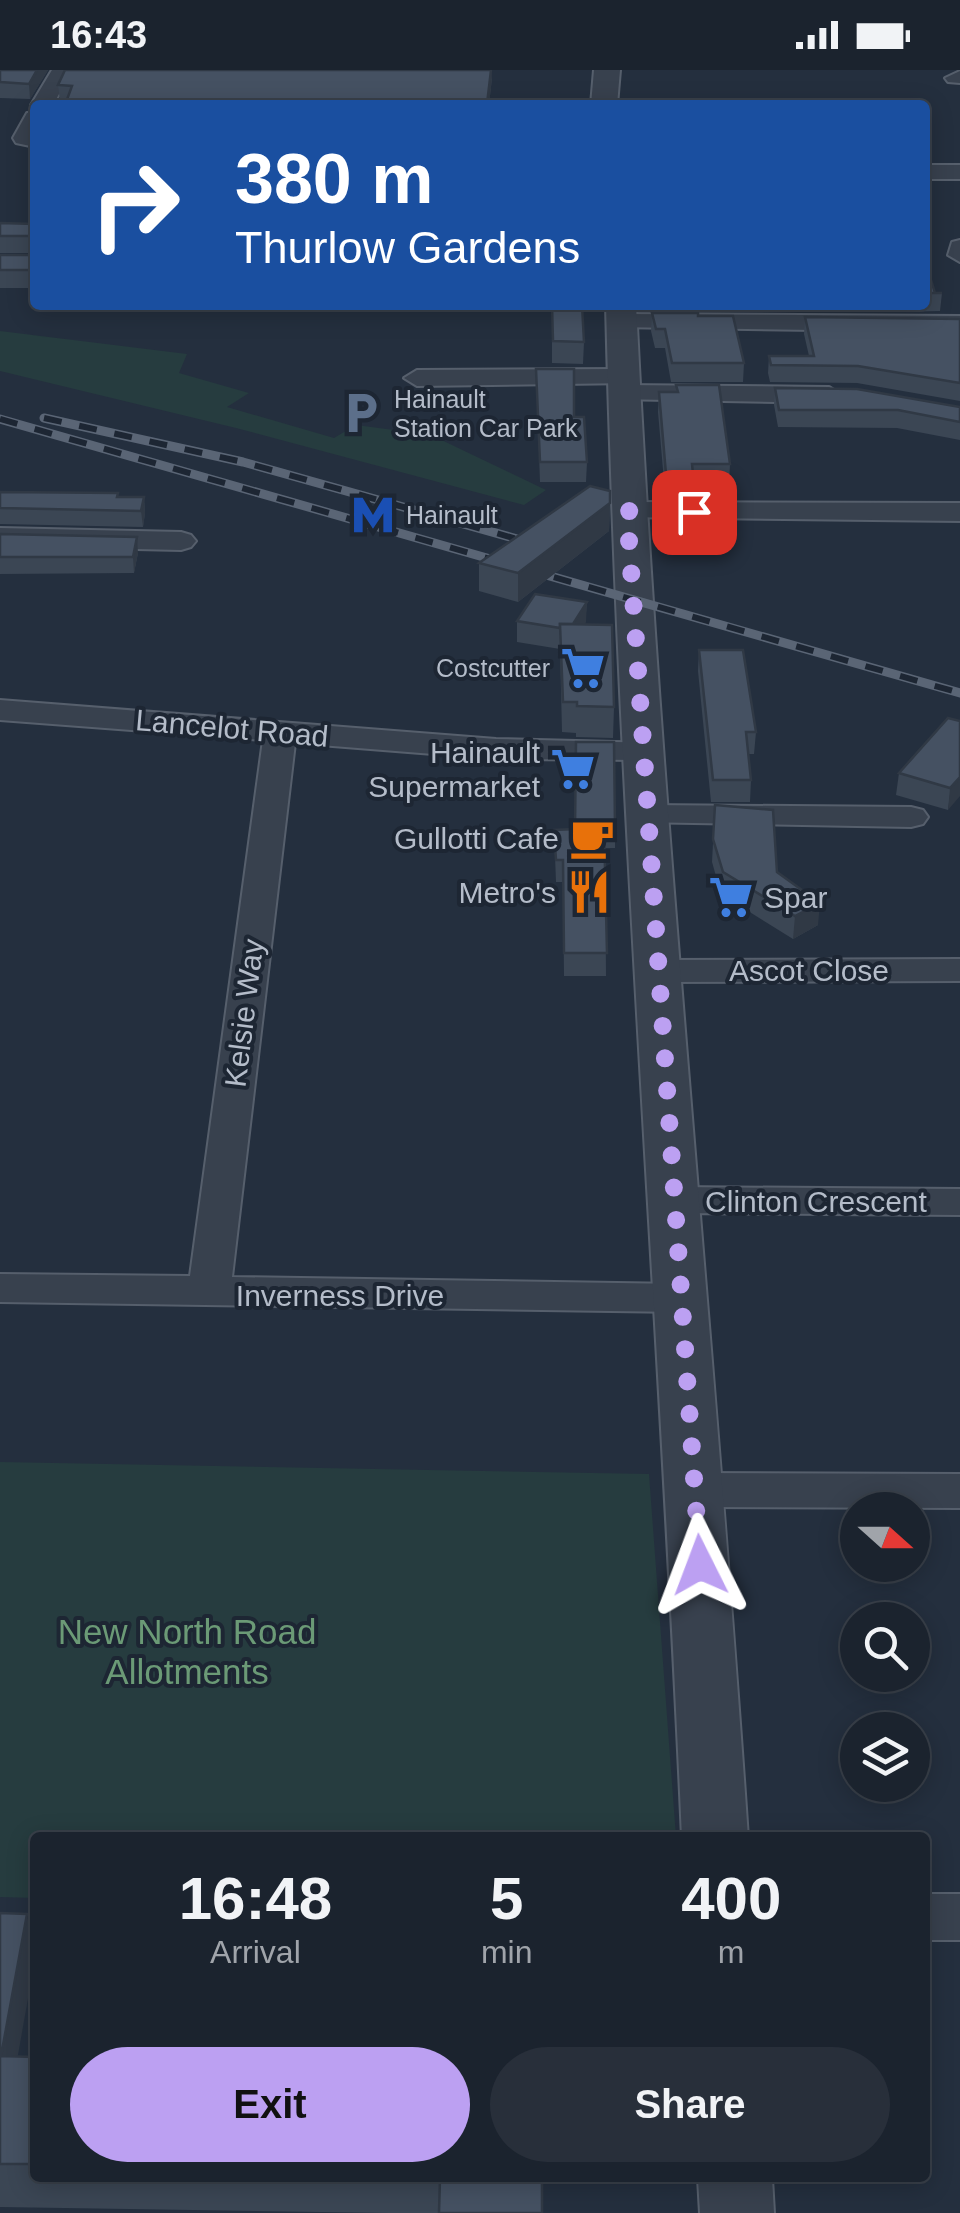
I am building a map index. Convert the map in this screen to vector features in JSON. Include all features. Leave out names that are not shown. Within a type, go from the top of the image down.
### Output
[{"type":"street","points":[[45,100],[62,70]]},
{"type":"street","points":[[604,70],[604,100]]},
{"type":"street","points":[[930,172],[960,172]]},
{"type":"street","points":[[716,1832],[696,1490],[627,511],[622,314],[765,314],[960,324]]},
{"type":"street","points":[[417,378],[856,395]]},
{"type":"street","points":[[627,511],[960,512]]},
{"type":"street","points":[[0,537],[182,541]]},
{"type":"street","name":"Lancelot Road","points":[[0,710],[496,749],[643,750]]},
{"type":"street","name":"Kelsie Way","points":[[209,1294],[280,732]]},
{"type":"street","points":[[648,815],[911,817]]},
{"type":"street","name":"Ascot Close","points":[[658,970],[960,970]]},
{"type":"street","name":"Clinton Crescent","points":[[673,1200],[960,1202]]},
{"type":"street","name":"Inverness Drive","points":[[0,1288],[680,1298]]},
{"type":"street","points":[[696,1490],[960,1490]]},
{"type":"street","points":[[930,1917],[960,1918]]},
{"type":"street","points":[[735,2182],[738,2213]]},
{"type":"green space","points":[[0,331],[187,354],[179,373],[249,393],[227,407],[334,438],[356,425],[431,435],[546,490],[524,505],[236,428],[0,371]]},
{"type":"green space","name":"New North Road Allotments","points":[[0,1462],[649,1474],[676,1832],[30,1832],[30,1898],[0,1897]]},
{"type":"building","points":[[0,70],[37,70],[29,84],[0,82]]},
{"type":"building","points":[[65,70],[491,70],[487,100],[67,100],[72,86],[58,85]]},
{"type":"building","points":[[0,223],[30,224],[30,236],[0,236]]},
{"type":"building","points":[[0,255],[30,255],[30,270],[0,270]]},
{"type":"building","points":[[552,310],[582,310],[584,342],[553,341]]},
{"type":"building","points":[[652,313],[733,316],[744,363],[672,363],[665,329],[656,329]]},
{"type":"building","points":[[805,317],[960,319],[960,383],[858,366],[771,365],[769,356],[814,356]]},
{"type":"building","points":[[536,369],[574,369],[574,417],[584,417],[587,462],[540,462]]},
{"type":"building","points":[[676,385],[719,385],[730,464],[692,464],[693,474],[666,474],[659,392],[678,392]]},
{"type":"building","points":[[775,388],[857,389],[960,407],[960,422],[898,410],[779,410]]},
{"type":"building","points":[[590,486],[610,491],[610,503],[518,573],[479,563]]},
{"type":"building","points":[[0,492],[118,493],[117,497],[144,497],[141,511],[0,508]]},
{"type":"building","points":[[0,534],[137,537],[133,557],[0,557]]},
{"type":"building","points":[[535,594],[587,602],[573,624],[560,624],[560,628],[517,621]]},
{"type":"building","points":[[560,624],[612,625],[614,707],[563,702]]},
{"type":"building","points":[[699,650],[743,650],[756,732],[746,732],[751,780],[713,780]]},
{"type":"building","points":[[948,718],[960,721],[960,777],[950,788],[899,773]]},
{"type":"building","points":[[576,742],[614,742],[615,826],[604,826],[607,953],[564,953],[563,860],[556,860],[554,830],[575,829]]},
{"type":"building","points":[[715,805],[773,810],[777,872],[820,903],[795,916],[723,872],[713,839]]},
{"type":"building","points":[[0,1913],[27,1914],[1,2056],[30,2057],[30,2164],[0,2164]]},
{"type":"building","points":[[440,2182],[542,2182],[542,2213],[439,2213]]},
{"type":"railway","points":[[44,418],[243,462],[542,546]]},
{"type":"railway","points":[[0,419],[960,693]]},
{"type":"place","name":"Hainault Station Car Park","points":[[361,413]]},
{"type":"place","name":"Hainault","points":[[373,515]]},
{"type":"place","name":"Costcutter","points":[[583,668]]},
{"type":"place","name":"Hainault Supermarket","points":[[573,769]]},
{"type":"place","name":"Gullotti Cafe","points":[[592,838]]},
{"type":"place","name":"Metro's","points":[[589,892]]},
{"type":"place","name":"Spar","points":[[731,897]]},
{"type":"route","points":[[694,512],[627,511],[700,1565]]}]
